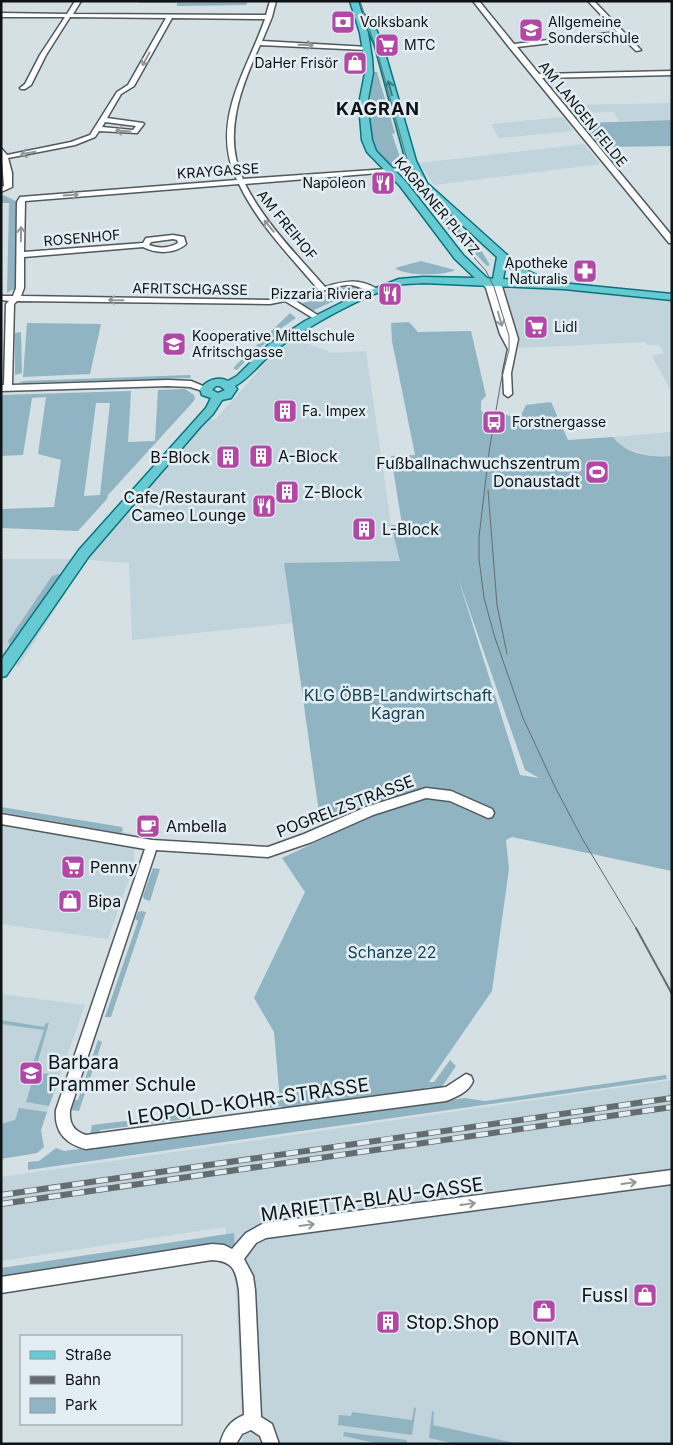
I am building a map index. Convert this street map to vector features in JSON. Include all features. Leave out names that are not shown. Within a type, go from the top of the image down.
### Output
[{"type":"main road","name":"KAGRANER PLATZ","points":[[354,1],[366,48],[369,69],[363,104],[367,140],[372,152],[403,184],[459,257],[489,280],[502,256],[464,220],[431,193],[414,168],[402,132],[379,46],[365,8]]},
{"type":"main road","points":[[502,256],[522,272],[537,279]]},
{"type":"main road","points":[[444,276],[459,270],[462,266],[459,257]]},
{"type":"main road","points":[[1,672],[84,553],[197,423],[205,418],[211,410],[210,391],[228,394],[231,389],[226,384],[242,378],[272,347],[312,316],[401,277],[444,276],[672,297]]},
{"type":"main road","points":[[371,289],[412,280],[537,279],[592,284],[610,287],[619,291]]},
{"type":"street","points":[[23,88],[28,84],[43,55],[78,1]]},
{"type":"street","name":"AM FREIHOF","points":[[272,1],[269,17],[239,86],[231,122],[230,143],[240,182],[255,210],[323,290]]},
{"type":"street","name":"AM LANGEN FELDE","points":[[476,1],[672,241]]},
{"type":"street","points":[[591,1],[638,50]]},
{"type":"street","points":[[1,15],[269,17]]},
{"type":"street","points":[[3,190],[8,187],[9,174],[3,153],[77,143],[89,138],[98,129],[119,92],[131,86],[170,17]]},
{"type":"street","points":[[511,46],[621,33]]},
{"type":"street","points":[[257,43],[366,48]]},
{"type":"street","points":[[536,76],[672,73]]},
{"type":"street","points":[[98,129],[134,132],[141,124],[103,120]]},
{"type":"street","name":"KRAYGASSE","points":[[20,255],[21,202],[23,199],[414,168]]},
{"type":"street","name":"ROSENHOF","points":[[20,255],[145,245]]},
{"type":"street","points":[[20,255],[20,288],[10,304],[4,372],[5,388],[168,383],[191,384],[210,391]]},
{"type":"street","points":[[489,280],[504,334],[512,349]]},
{"type":"street","points":[[489,280],[514,339],[507,372],[508,394]]},
{"type":"street","name":"AFRITSCHGASSE","points":[[1,298],[242,302],[287,299],[347,283],[356,283],[371,289]]},
{"type":"street","points":[[287,299],[312,316]]},
{"type":"street","name":"POGRELZSTRASSE","points":[[1,819],[152,845],[268,852],[308,838],[370,811],[426,793],[451,796],[488,813]]},
{"type":"street","name":"LEOPOLD-KOHR-STRASSE","points":[[152,845],[63,1110],[63,1124],[70,1136],[86,1142],[446,1094],[454,1092],[466,1081]]},
{"type":"street","name":"MARIETTA-BLAU-GASSE","points":[[235,1258],[251,1238],[264,1231],[672,1177]]},
{"type":"street","points":[[1,1285],[212,1252],[224,1253],[235,1258],[245,1276],[253,1422]]},
{"type":"street","points":[[228,1444],[234,1430],[240,1425],[253,1422],[266,1430],[271,1444]]},
{"type":"shaded area","points":[[672,103],[672,120],[619,121],[614,112],[575,113],[568,105]]},
{"type":"shaded area","points":[[563,117],[573,131],[499,138],[491,124]]},
{"type":"shaded area","points":[[584,144],[600,164],[434,185],[419,163]]},
{"type":"shaded area","points":[[571,281],[672,298],[672,393],[652,356],[664,353],[659,345],[647,345],[645,342],[519,348],[505,290]]},
{"type":"shaded area","points":[[294,339],[333,353],[366,351],[391,525],[401,562],[284,563],[292,623],[132,640],[129,563],[76,559],[207,418],[215,420],[268,360]]},
{"type":"shaded area","points":[[672,432],[672,456],[655,457],[619,446],[613,437]]},
{"type":"shaded area","points":[[1,559],[76,559],[65,594],[19,666],[1,661]]},
{"type":"shaded area","points":[[1,811],[135,834],[134,865],[108,939],[1,924]]},
{"type":"shaded area","name":"Barbara Prammer Schule","points":[[1,994],[85,1005],[32,1154],[1,1158]]},
{"type":"shaded area","points":[[672,1080],[672,1444],[243,1444],[235,1273],[225,1227],[1,1261],[1,1177]]},
{"type":"green space","points":[[140,1],[248,1],[246,5],[177,6],[177,3],[139,3]]},
{"type":"green space","points":[[372,72],[377,72],[395,133],[392,134],[403,166],[393,165],[385,161],[378,155],[369,137],[365,117],[365,104]]},
{"type":"green space","points":[[672,120],[672,146],[603,147],[583,123]]},
{"type":"green space","points":[[1,194],[18,202],[16,288],[7,293],[9,203],[1,203]]},
{"type":"green space","points":[[447,217],[481,250],[490,265],[487,266],[441,218]]},
{"type":"green space","points":[[421,261],[455,270],[443,273],[415,274],[399,271],[395,268]]},
{"type":"green space","points":[[356,286],[359,288],[358,290],[312,311],[298,305],[345,287]]},
{"type":"green space","points":[[290,313],[296,318],[280,329],[281,331],[251,355],[237,370],[234,369],[234,367]]},
{"type":"green space","points":[[409,322],[418,332],[471,331],[486,396],[481,401],[481,411],[495,415],[520,417],[526,405],[551,402],[568,440],[613,437],[624,447],[640,454],[672,456],[672,871],[512,837],[506,840],[509,869],[492,991],[429,1082],[434,1082],[450,1060],[456,1066],[441,1088],[425,1088],[415,1103],[390,1108],[465,1098],[485,1101],[666,1075],[667,1079],[28,1170],[28,1162],[39,1161],[56,1148],[64,1151],[282,1122],[281,1106],[263,1109],[264,1104],[280,1101],[274,1032],[254,998],[305,892],[282,858],[329,836],[320,820],[284,563],[400,561],[391,525],[402,525],[391,456],[415,455],[392,341],[391,323]],"holes":[[[458,578],[525,770],[539,778],[520,775]]]},
{"type":"green space","points":[[27,323],[101,324],[90,374],[23,377]]},
{"type":"green space","points":[[21,332],[22,373],[15,375],[15,333]]},
{"type":"green space","points":[[190,375],[191,378],[19,383],[23,381]]},
{"type":"green space","points":[[185,389],[194,395],[195,399],[78,531],[1,528],[1,509],[54,507],[61,460],[38,454],[46,397],[32,398],[23,455],[1,456],[1,395],[131,391],[128,442],[155,441],[158,390]],"holes":[[[96,403],[110,403],[100,495],[84,496]]]},
{"type":"green space","points":[[59,574],[61,576],[10,646],[8,641],[52,576]]},
{"type":"green space","points":[[1,807],[122,827],[123,830],[121,833],[1,812]]},
{"type":"green space","points":[[153,868],[160,869],[150,901],[144,899],[143,896]]},
{"type":"green space","points":[[138,912],[146,912],[111,1017],[105,1017],[138,921],[135,919]]},
{"type":"green space","points":[[1,1020],[44,1027],[46,1023],[49,1023],[37,1064],[33,1063],[44,1030],[1,1024]]},
{"type":"green space","points":[[98,1040],[102,1042],[79,1111],[70,1110],[74,1100],[78,1100]]},
{"type":"green space","points":[[35,1072],[60,1076],[49,1106],[26,1102]]},
{"type":"green space","points":[[19,1108],[47,1112],[41,1130],[44,1147],[37,1153],[1,1159],[1,1124],[15,1120]]},
{"type":"green space","points":[[194,1113],[196,1118],[100,1130],[99,1134],[90,1135],[92,1125]]},
{"type":"green space","points":[[234,1233],[235,1248],[210,1244],[1,1276],[1,1268]]},
{"type":"green space","points":[[414,1407],[416,1408],[412,1435],[338,1425],[339,1415],[351,1416],[352,1412],[412,1420]]},
{"type":"green space","points":[[432,1411],[434,1412],[433,1425],[519,1444],[456,1444],[429,1438]]},
{"type":"green space","points":[[344,1432],[407,1440],[407,1444],[380,1444],[343,1436]]},
{"type":"tram line","points":[[360,1],[379,58],[411,174],[431,208],[486,271],[494,287],[509,336],[509,350],[501,381],[489,452],[479,537],[479,559],[484,598],[495,638],[523,718],[555,787],[583,840],[637,930]]},
{"type":"tram line","points":[[488,490],[497,605],[507,654]]},
{"type":"tram line","points":[[636,928],[672,994]]},
{"type":"railway","points":[[1,1195],[672,1098]]},
{"type":"railway","points":[[1,1204],[672,1107]]},
{"type":"place","name":"Volksbank","points":[[343,22]]},
{"type":"place","name":"Allgemeine Sonderschule","points":[[531,30]]},
{"type":"place","name":"MTC","points":[[387,45]]},
{"type":"place","name":"DaHer Frisör","points":[[355,63]]},
{"type":"place","name":"Napoleon","points":[[383,183]]},
{"type":"place","name":"Apotheke Naturalis","points":[[585,271]]},
{"type":"place","name":"Pizzaria Riviera","points":[[390,294]]},
{"type":"place","name":"Lidl","points":[[536,327]]},
{"type":"place","name":"Kooperative Mittelschule Afritschgasse","points":[[174,344]]},
{"type":"place","name":"Fa. Impex","points":[[285,411]]},
{"type":"place","name":"Forstnergasse","points":[[494,422]]},
{"type":"place","name":"A-Block","points":[[261,456]]},
{"type":"place","name":"B-Block","points":[[228,457]]},
{"type":"place","name":"Fußballnachwuchszentrum Donaustadt","points":[[597,472]]},
{"type":"place","name":"Z-Block","points":[[287,492]]},
{"type":"place","name":"Cafe/Restaurant Cameo Lounge","points":[[264,506]]},
{"type":"place","name":"L-Block","points":[[364,529]]},
{"type":"place","name":"Ambella","points":[[148,826]]},
{"type":"place","name":"Penny","points":[[73,867]]},
{"type":"place","name":"Bipa","points":[[70,901]]},
{"type":"place","name":"Barbara Prammer Schule","points":[[31,1073]]},
{"type":"place","name":"Fussl","points":[[645,1295]]},
{"type":"place","name":"BONITA","points":[[544,1311]]},
{"type":"place","name":"Stop.Shop","points":[[388,1322]]},
{"type":"district","name":"KAGRAN","points":[[378,109]]},
{"type":"park label","name":"KLG ÖBB-Landwirtschaft Kagran","points":[[398,704]]},
{"type":"park label","name":"Schanze 22","points":[[392,952]]}]
